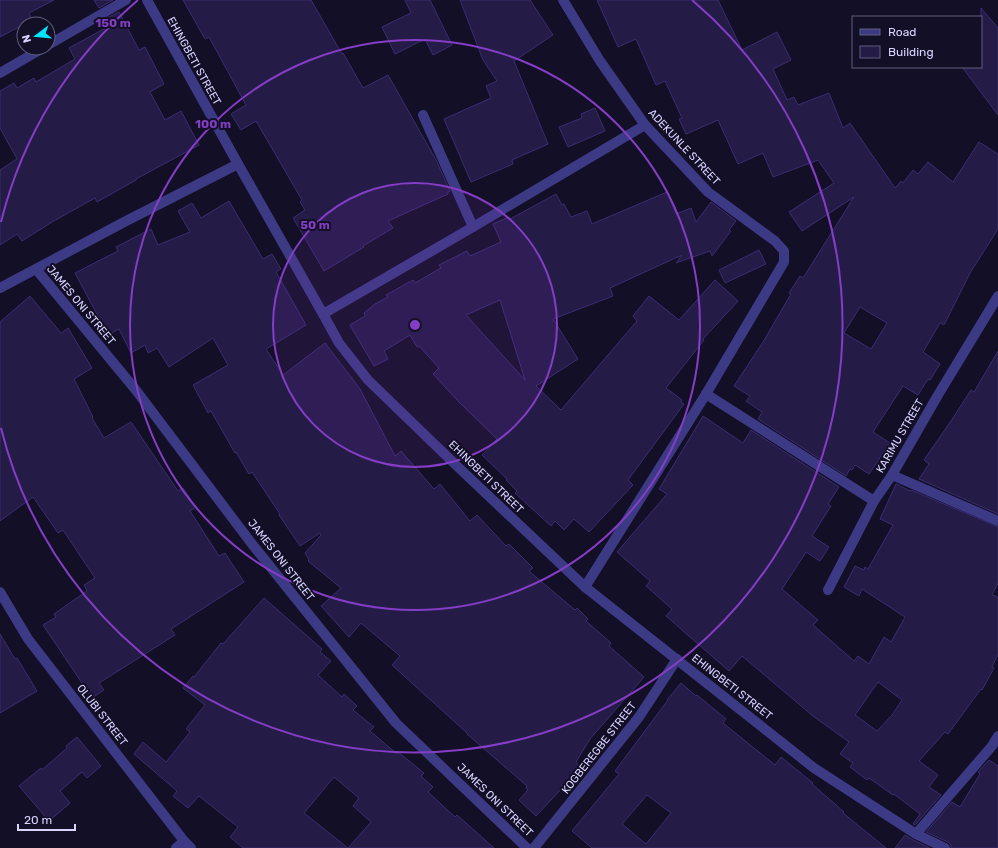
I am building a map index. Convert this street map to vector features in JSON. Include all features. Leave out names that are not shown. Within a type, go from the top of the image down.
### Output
[{"type":"street","points":[[56,40],[126,0]]},
{"type":"street","name":"EHINGBETI STREET","points":[[146,0],[339,343],[368,380],[585,587],[814,768],[916,834],[945,848]]},
{"type":"street","name":"ADEKUNLE STREET","points":[[563,0],[600,61],[645,125],[708,192],[775,241],[784,251],[784,262],[706,394]]},
{"type":"street","points":[[0,73],[29,56]]},
{"type":"street","points":[[423,115],[473,227]]},
{"type":"street","points":[[324,314],[645,125]]},
{"type":"street","points":[[0,288],[238,164]]},
{"type":"street","name":"JAMES ONI STREET","points":[[36,269],[135,389],[252,544],[396,723],[527,848]]},
{"type":"street","name":"KARIMU STREET","points":[[828,590],[874,501],[892,475],[998,296]]},
{"type":"street","points":[[585,587],[706,394],[874,501]]},
{"type":"street","points":[[892,475],[998,521]]},
{"type":"street","name":"OLUBI STREET","points":[[0,592],[28,640],[188,845]]},
{"type":"street","name":"KOGBEREGBE STREET","points":[[534,848],[639,717],[678,659]]},
{"type":"street","points":[[916,834],[992,746],[998,736]]},
{"type":"street","points":[[176,848],[188,845]]},
{"type":"building","points":[[0,0],[54,0],[29,13],[30,16],[16,16],[16,28],[0,37]]},
{"type":"building","points":[[94,0],[113,0],[99,8]]},
{"type":"building","points":[[183,0],[311,0],[363,88],[388,75],[436,160],[450,191],[448,194],[388,221],[393,228],[324,271],[293,218],[305,210],[300,202],[302,200],[256,121],[241,130],[231,114],[246,105],[209,37],[205,39]]},
{"type":"building","points":[[405,0],[430,0],[452,45],[433,55],[425,39],[395,54],[382,27],[411,13]]},
{"type":"building","points":[[460,0],[530,0],[553,35],[514,61],[548,144],[512,160],[513,164],[471,182],[444,119],[491,98],[486,86],[497,81],[483,60]]},
{"type":"building","points":[[597,0],[718,0],[742,50],[777,32],[791,60],[773,69],[787,100],[794,97],[798,105],[829,93],[843,128],[850,123],[895,188],[901,181],[903,183],[913,170],[918,174],[928,162],[953,182],[979,142],[998,154],[998,229],[970,273],[944,325],[940,323],[923,352],[940,364],[918,395],[903,386],[873,432],[890,443],[869,474],[855,465],[852,470],[850,469],[846,476],[758,419],[762,412],[746,401],[750,396],[734,386],[763,342],[791,294],[789,293],[800,276],[803,278],[854,197],[802,231],[789,212],[834,183],[818,160],[773,177],[763,153],[738,164],[718,120],[686,134],[679,119],[682,118],[665,81],[656,85],[636,39],[618,47]],"holes":[[[860,307],[887,323],[871,349],[844,333]]]},
{"type":"building","points":[[981,8],[998,28],[998,115],[963,68],[982,68]]},
{"type":"building","points":[[119,12],[139,50],[145,47],[164,84],[150,92],[165,120],[181,111],[199,145],[97,202],[95,198],[22,241],[17,234],[0,245],[0,170],[17,159],[0,128],[0,91],[14,83],[17,88],[34,78],[36,82],[75,59],[69,48],[109,26],[105,19]]},
{"type":"building","points":[[595,108],[605,131],[568,147],[559,127],[582,118],[581,114]]},
{"type":"building","points":[[667,192],[676,214],[691,208],[696,222],[711,202],[736,221],[729,230],[731,231],[712,256],[710,251],[676,263],[682,255],[610,288],[613,296],[553,319],[578,359],[536,386],[561,410],[637,321],[633,316],[649,296],[679,320],[715,280],[738,301],[703,339],[704,340],[666,388],[682,400],[681,402],[684,404],[628,480],[633,485],[589,532],[574,519],[564,530],[555,521],[551,526],[515,493],[517,491],[506,480],[507,479],[482,455],[497,439],[433,374],[439,368],[419,346],[417,347],[410,335],[384,351],[388,359],[374,366],[350,325],[365,316],[364,313],[375,304],[388,297],[386,295],[413,280],[415,283],[441,268],[439,265],[467,251],[470,256],[501,242],[493,224],[509,217],[510,219],[556,194],[562,205],[564,204],[571,217],[587,211],[592,224]],"holes":[[[500,300],[525,380],[466,315]]]},
{"type":"building","points":[[229,201],[263,259],[272,254],[281,269],[276,272],[306,325],[266,349],[283,375],[325,343],[360,389],[395,456],[401,451],[434,489],[440,484],[470,521],[477,515],[506,546],[509,544],[533,568],[529,571],[575,610],[577,608],[588,619],[586,621],[611,643],[609,646],[644,677],[590,739],[576,762],[581,768],[536,816],[519,800],[528,790],[526,788],[527,786],[467,734],[392,665],[400,656],[361,623],[349,637],[321,606],[341,588],[308,561],[309,560],[305,553],[321,535],[320,533],[300,546],[252,472],[249,474],[236,452],[235,453],[211,411],[208,413],[193,385],[228,365],[213,338],[169,367],[157,348],[148,353],[145,345],[131,353],[119,329],[108,335],[75,273],[118,251],[116,247],[151,229],[158,245],[190,232],[178,211],[192,203],[201,218]]},
{"type":"building","points":[[759,250],[766,264],[725,283],[719,270]]},
{"type":"building","points":[[30,296],[61,333],[68,328],[92,368],[74,379],[93,417],[92,418],[104,438],[131,422],[178,491],[183,488],[196,507],[190,511],[219,556],[225,553],[244,582],[171,629],[175,635],[99,683],[104,690],[92,698],[43,625],[56,617],[54,614],[87,591],[84,585],[95,578],[63,530],[58,533],[33,497],[0,521],[0,322]]},
{"type":"building","points":[[998,351],[998,514],[919,479],[929,464],[924,460],[971,390],[974,392]]},
{"type":"building","points":[[703,416],[743,443],[751,430],[839,487],[828,504],[831,506],[812,536],[829,547],[820,561],[806,552],[782,589],[818,620],[813,625],[854,661],[858,656],[869,664],[884,637],[891,642],[905,617],[862,589],[859,596],[844,587],[855,566],[864,570],[865,567],[868,569],[893,525],[880,519],[896,484],[998,527],[998,583],[992,595],[998,597],[998,654],[992,667],[994,668],[982,690],[981,689],[948,734],[945,732],[919,761],[938,775],[929,787],[941,795],[915,825],[913,824],[920,814],[894,794],[893,795],[869,778],[867,780],[850,767],[853,763],[840,754],[849,742],[813,716],[742,656],[729,671],[666,616],[672,609],[646,586],[650,581],[617,552],[667,494],[659,489]],"holes":[[[878,682],[902,700],[892,715],[877,731],[855,715]]]},
{"type":"building","points":[[264,598],[322,649],[320,652],[331,661],[318,675],[342,697],[344,694],[357,706],[353,710],[374,727],[370,731],[397,754],[398,752],[424,773],[421,776],[433,787],[428,792],[455,817],[457,815],[494,848],[348,848],[243,848],[230,837],[238,827],[199,796],[188,808],[173,796],[177,791],[134,754],[143,742],[166,762],[190,732],[186,729],[205,705],[183,688],[193,676],[194,677],[221,643],[223,644]],"holes":[[[334,777],[359,798],[353,806],[371,822],[348,848],[304,813]]]},
{"type":"building","points":[[0,634],[37,691],[0,713]]},
{"type":"building","points":[[681,683],[726,719],[723,723],[775,765],[781,757],[813,783],[812,784],[844,812],[843,813],[886,848],[592,848],[572,831],[619,774],[615,771]],"holes":[[[647,795],[671,813],[646,844],[622,824]]]},
{"type":"building","points":[[77,737],[101,766],[87,778],[82,772],[60,791],[70,803],[49,821],[19,786],[41,768],[42,770]]},
{"type":"building","points":[[989,760],[998,766],[998,848],[951,848],[951,845],[948,842],[926,832],[952,802],[960,807],[980,774],[978,772]]},
{"type":"building","points":[[905,835],[913,840],[930,848],[895,848]]}]
